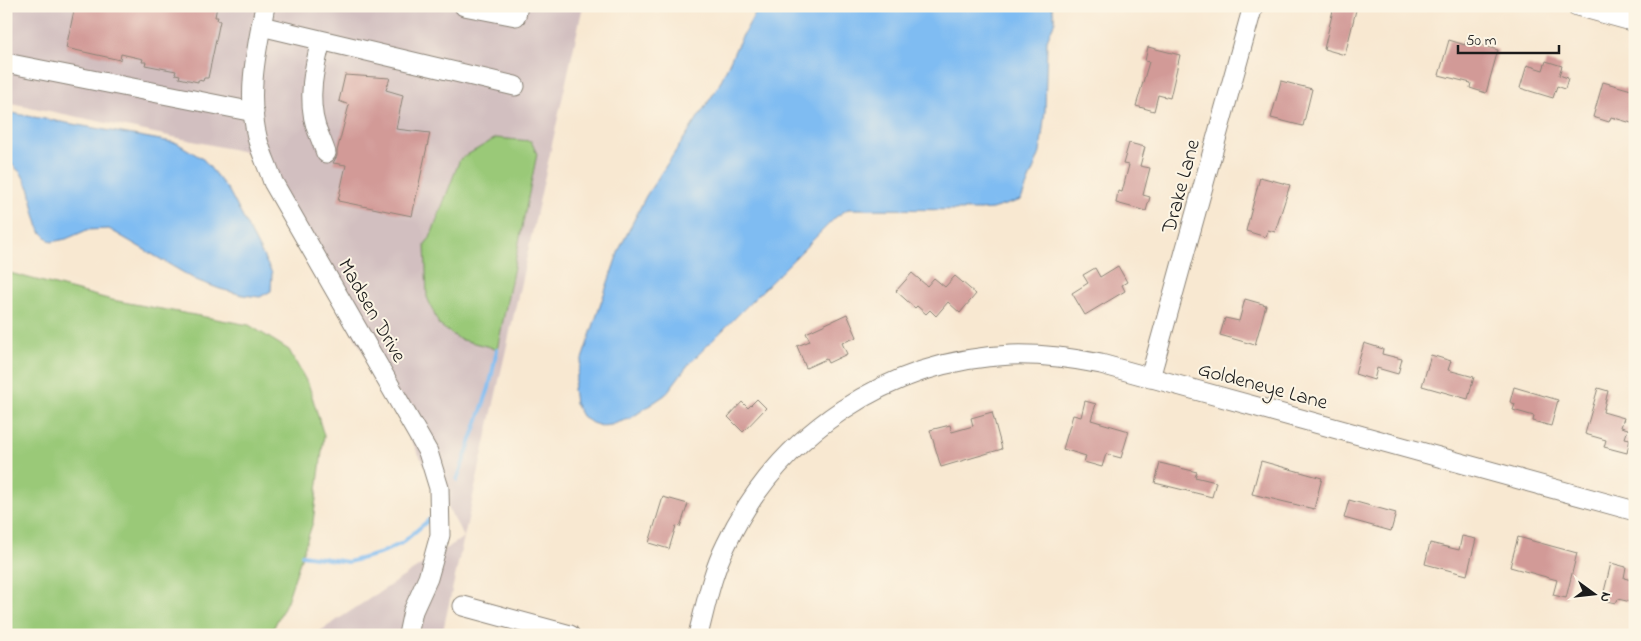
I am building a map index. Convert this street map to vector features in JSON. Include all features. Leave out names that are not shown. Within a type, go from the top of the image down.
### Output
[{"type":"street","name":"Madsen Drive","points":[[265,6],[254,61],[252,99],[258,141],[274,182],[428,452],[439,488],[440,535],[428,578],[413,611],[408,635]]},
{"type":"street","points":[[464,6],[516,16],[518,6]]},
{"type":"street","name":"Drake Lane","points":[[1150,378],[1253,6]]},
{"type":"street","points":[[1582,7],[1635,22]]},
{"type":"street","points":[[261,26],[515,86]]},
{"type":"street","points":[[321,40],[314,69],[312,98],[316,125],[326,152]]},
{"type":"street","points":[[6,63],[254,112]]},
{"type":"street","name":"Goldeneye Lane","points":[[698,635],[709,589],[726,544],[752,499],[769,476],[798,445],[835,415],[876,390],[935,367],[977,358],[1012,355],[1054,356],[1088,361],[1635,511]]},
{"type":"street","points":[[463,606],[570,635]]},
{"type":"shaded area","points":[[6,6],[583,6],[464,537],[255,154],[6,102]]},
{"type":"shaded area","points":[[464,537],[442,635],[314,635]]},
{"type":"green space","points":[[496,138],[531,141],[537,154],[497,350],[459,339],[439,325],[427,297],[425,244],[430,238],[460,159]]},
{"type":"green space","points":[[6,272],[112,300],[249,325],[289,350],[309,386],[324,436],[313,522],[287,601],[270,635],[6,635]]},
{"type":"water","points":[[759,6],[1052,6],[1055,21],[1047,40],[1045,111],[1040,153],[1021,200],[992,209],[848,209],[836,217],[688,365],[665,395],[631,418],[611,425],[601,426],[592,423],[582,416],[575,403],[573,389],[619,250],[646,196],[718,87],[737,46]]},
{"type":"water","points":[[6,112],[177,143],[203,159],[229,191],[272,273],[271,291],[260,297],[243,295],[196,280],[109,229],[87,230],[66,239],[51,242],[40,231],[30,190],[21,173],[6,159]]},
{"type":"building","points":[[75,6],[217,6],[215,17],[218,17],[217,20],[220,21],[208,78],[204,78],[203,81],[198,80],[198,82],[179,78],[180,75],[175,74],[176,71],[145,65],[146,62],[142,62],[143,59],[121,54],[120,60],[66,48]]},
{"type":"building","points":[[1334,6],[1357,6],[1345,55],[1324,49]]},
{"type":"building","points":[[1449,40],[1465,45],[1466,41],[1498,50],[1486,93],[1470,88],[1471,83],[1439,75]]},
{"type":"building","points":[[1148,47],[1180,55],[1170,98],[1158,95],[1154,111],[1136,106],[1149,62],[1145,61]]},
{"type":"building","points":[[1546,61],[1562,66],[1559,75],[1568,78],[1565,89],[1557,86],[1553,98],[1520,88],[1527,65],[1543,70]]},
{"type":"building","points":[[345,75],[390,78],[386,90],[403,95],[396,129],[430,133],[412,216],[338,201],[346,165],[333,163],[337,156],[349,105],[339,101]]},
{"type":"building","points":[[1281,81],[1312,89],[1303,126],[1271,118]]},
{"type":"building","points":[[1603,82],[1635,91],[1635,124],[1611,117],[1609,122],[1593,117]]},
{"type":"building","points":[[1129,143],[1145,147],[1140,166],[1150,168],[1143,195],[1150,197],[1146,211],[1116,203],[1118,191],[1122,192],[1129,165],[1123,164]]},
{"type":"building","points":[[1260,177],[1290,185],[1275,232],[1268,230],[1266,237],[1246,231]]},
{"type":"building","points":[[1118,266],[1127,282],[1122,285],[1125,291],[1085,315],[1072,293],[1088,283],[1083,275],[1095,268],[1100,277]]},
{"type":"building","points":[[912,273],[927,286],[934,278],[945,287],[955,276],[976,294],[960,313],[948,302],[936,316],[930,310],[926,314],[917,306],[915,308],[896,291]]},
{"type":"building","points":[[1245,299],[1266,305],[1255,345],[1220,335],[1225,318],[1239,321]]},
{"type":"building","points":[[847,314],[857,337],[842,343],[847,354],[828,363],[826,359],[806,368],[797,346],[810,341],[806,333]]},
{"type":"building","points":[[1364,343],[1383,349],[1382,354],[1402,359],[1398,374],[1377,368],[1374,380],[1355,374]]},
{"type":"building","points":[[1431,355],[1451,361],[1448,370],[1474,377],[1468,399],[1422,386]]},
{"type":"building","points":[[1514,387],[1558,400],[1551,426],[1533,421],[1534,416],[1513,410],[1515,404],[1510,402]]},
{"type":"building","points":[[1598,388],[1608,391],[1603,412],[1624,418],[1621,427],[1628,429],[1625,438],[1630,439],[1627,453],[1604,447],[1606,440],[1585,434]]},
{"type":"building","points":[[757,399],[766,408],[743,432],[728,417],[742,402],[748,408]]},
{"type":"building","points":[[1085,401],[1096,404],[1091,420],[1129,431],[1121,458],[1106,454],[1102,467],[1084,462],[1086,456],[1063,449],[1073,415],[1081,417]]},
{"type":"building","points":[[992,412],[1002,449],[941,467],[930,430],[950,425],[952,432],[973,426],[971,418]]},
{"type":"building","points":[[1261,461],[1322,478],[1314,509],[1252,494]]},
{"type":"building","points":[[1160,463],[1197,472],[1195,477],[1216,482],[1212,497],[1155,483]]},
{"type":"building","points":[[663,497],[688,504],[680,527],[676,526],[669,549],[649,543]]},
{"type":"building","points":[[1349,500],[1396,513],[1391,531],[1344,518]]},
{"type":"building","points":[[1462,536],[1476,539],[1467,575],[1425,564],[1430,543],[1459,550]]},
{"type":"building","points":[[1518,537],[1577,553],[1566,598],[1553,595],[1557,580],[1510,567]]},
{"type":"building","points":[[1611,563],[1626,567],[1624,578],[1635,581],[1635,603],[1618,599],[1616,603],[1602,600]]},
{"type":"waterway","points":[[457,480],[489,388],[497,350]]},
{"type":"waterway","points":[[302,555],[348,562],[379,554],[402,543],[430,519]]}]
